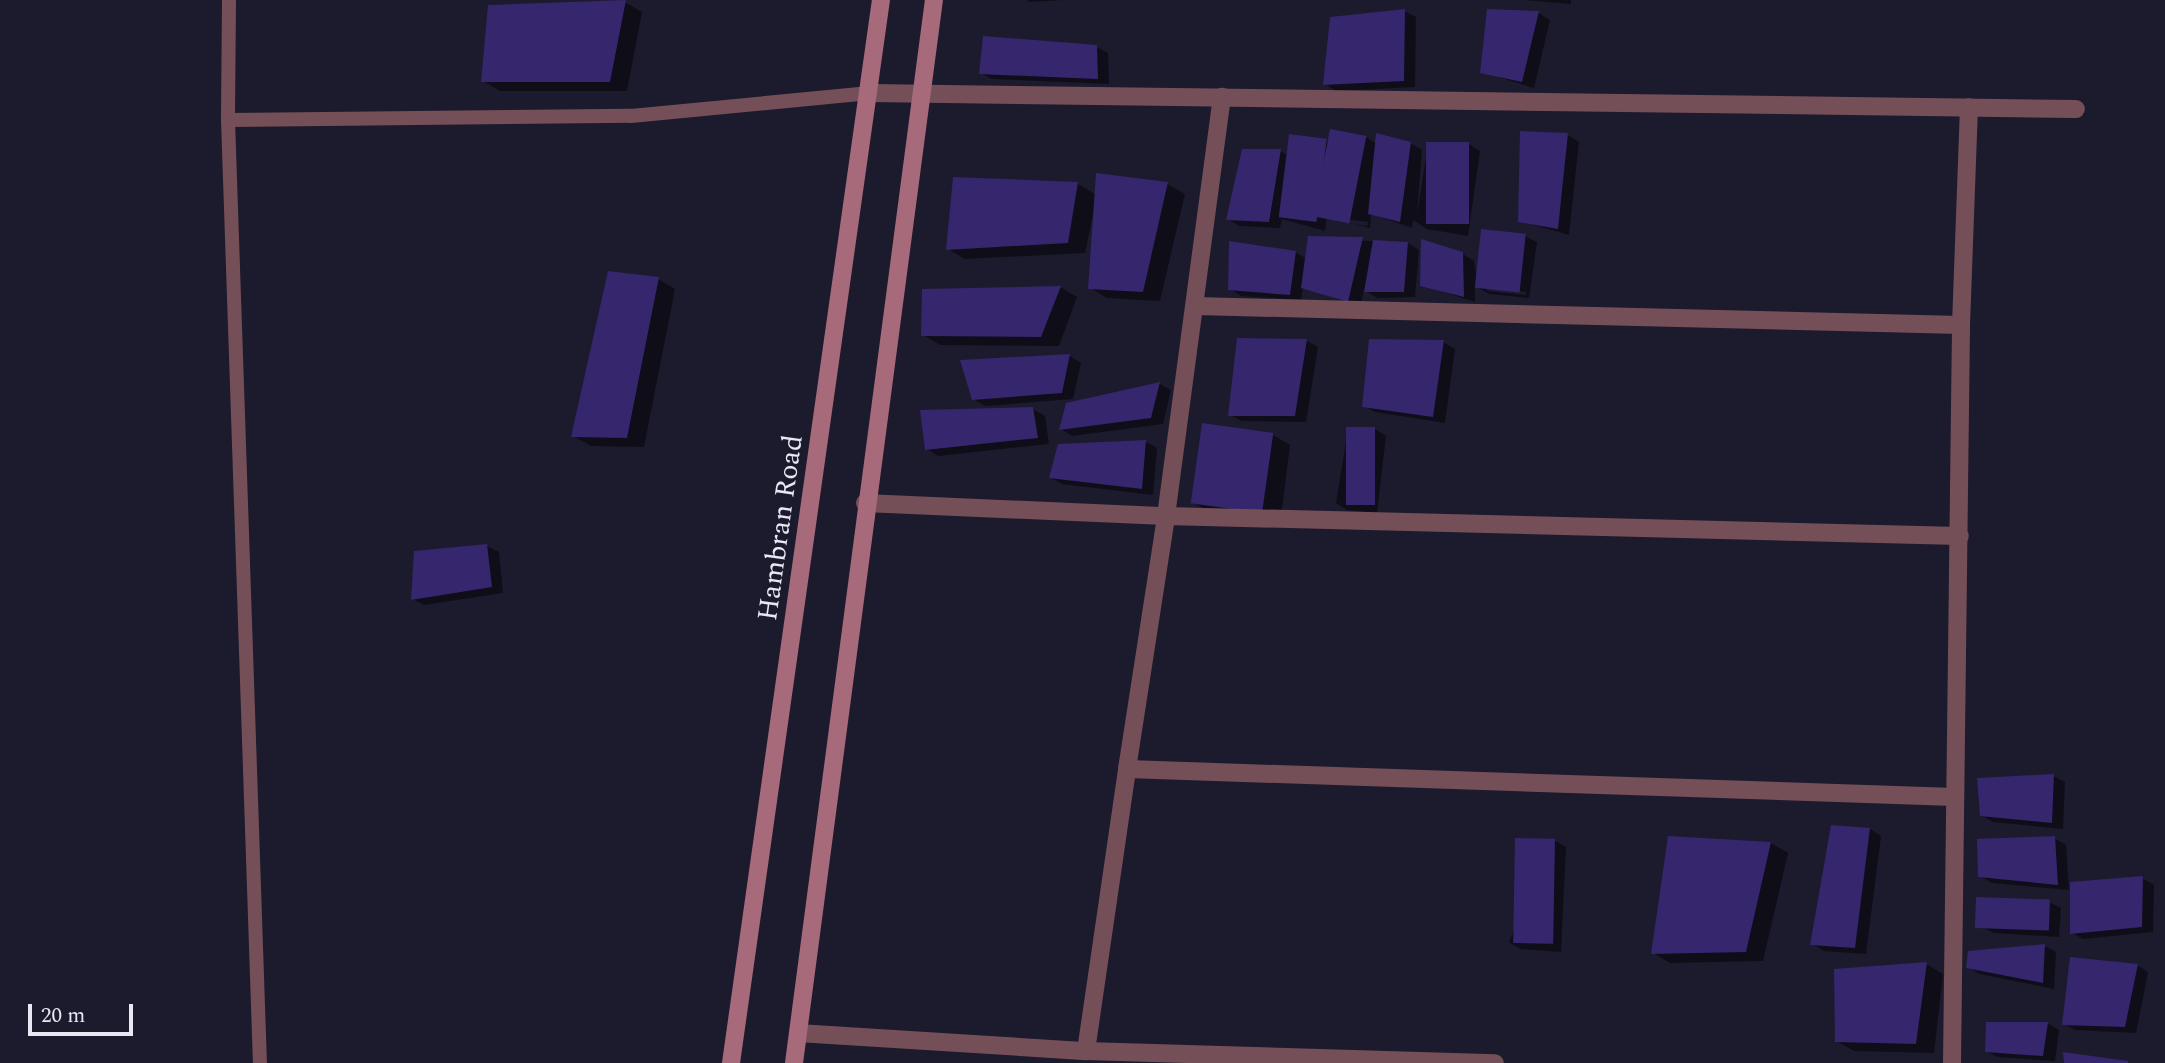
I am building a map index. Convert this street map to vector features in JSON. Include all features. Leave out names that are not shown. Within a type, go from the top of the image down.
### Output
[{"type":"main road","name":"Hambran Road","points":[[731,1063],[870,93],[881,0]]},
{"type":"main road","points":[[794,1063],[865,503],[934,0]]},
{"type":"street","points":[[870,93],[2076,108]]},
{"type":"street","points":[[1086,1051],[1196,306],[1222,97]]},
{"type":"street","points":[[1952,1063],[1961,325],[1969,107]]},
{"type":"street","points":[[1196,306],[1961,325]]},
{"type":"street","points":[[865,503],[1166,516],[1960,536]]},
{"type":"street","points":[[1127,769],[1955,797]]},
{"type":"street","points":[[798,1033],[1086,1051],[1494,1063]]},
{"type":"lane","points":[[229,0],[228,120],[260,1063]]},
{"type":"lane","points":[[228,120],[631,116],[870,93]]},
{"type":"building","points":[[626,0],[610,82],[481,82],[488,5]]},
{"type":"building","points":[[1405,9],[1404,81],[1323,85],[1330,17]]},
{"type":"building","points":[[1487,9],[1539,11],[1522,82],[1480,73]]},
{"type":"building","points":[[983,36],[1097,45],[1098,79],[979,74]]},
{"type":"building","points":[[1330,129],[1366,136],[1349,223],[1313,216]]},
{"type":"building","points":[[1520,131],[1568,133],[1558,229],[1518,222]]},
{"type":"building","points":[[1376,133],[1411,142],[1400,222],[1368,214]]},
{"type":"building","points":[[1289,134],[1327,139],[1316,222],[1279,217]]},
{"type":"building","points":[[1426,142],[1469,142],[1469,224],[1426,224]]},
{"type":"building","points":[[1242,149],[1281,149],[1269,222],[1226,220]]},
{"type":"building","points":[[1096,173],[1168,182],[1143,292],[1088,289]]},
{"type":"building","points":[[953,177],[1078,182],[1068,243],[946,250]]},
{"type":"building","points":[[1481,229],[1526,234],[1520,292],[1475,288]]},
{"type":"building","points":[[1308,236],[1363,237],[1348,302],[1301,288]]},
{"type":"building","points":[[1421,239],[1463,252],[1464,297],[1420,286]]},
{"type":"building","points":[[1373,240],[1408,242],[1404,292],[1364,292]]},
{"type":"building","points":[[1229,241],[1296,251],[1290,295],[1228,290]]},
{"type":"building","points":[[608,271],[659,277],[627,438],[571,437]]},
{"type":"building","points":[[1061,286],[1041,337],[921,336],[922,289]]},
{"type":"building","points":[[1237,338],[1307,339],[1295,416],[1228,416]]},
{"type":"building","points":[[1369,339],[1444,340],[1433,417],[1362,407]]},
{"type":"building","points":[[1070,354],[1062,393],[972,400],[960,360]]},
{"type":"building","points":[[1160,382],[1151,418],[1059,430],[1066,403]]},
{"type":"building","points":[[1033,407],[1038,438],[925,450],[920,410]]},
{"type":"building","points":[[1202,423],[1273,433],[1262,513],[1191,503]]},
{"type":"building","points":[[1346,427],[1375,427],[1375,505],[1346,505]]},
{"type":"building","points":[[1146,440],[1142,489],[1049,478],[1058,444]]},
{"type":"building","points":[[487,544],[492,587],[411,600],[414,551]]},
{"type":"building","points":[[2054,774],[2052,823],[1980,816],[1977,778]]},
{"type":"building","points":[[1831,825],[1870,828],[1855,948],[1810,945]]},
{"type":"building","points":[[1668,836],[1771,842],[1746,952],[1651,954]]},
{"type":"building","points":[[2055,836],[2058,885],[1978,877],[1977,839]]},
{"type":"building","points":[[1515,838],[1555,839],[1553,944],[1513,943]]},
{"type":"building","points":[[2143,876],[2142,927],[2070,934],[2070,882]]},
{"type":"building","points":[[1976,897],[2050,900],[2049,931],[1975,928]]},
{"type":"building","points":[[2045,944],[2043,983],[1966,968],[1968,951]]},
{"type":"building","points":[[2070,957],[2138,964],[2125,1027],[2062,1025]]},
{"type":"building","points":[[1927,962],[1916,1044],[1835,1042],[1834,969]]},
{"type":"building","points":[[1986,1022],[2048,1022],[2043,1056],[1985,1052]]},
{"type":"building","points":[[2063,1052],[2128,1061],[2128,1063],[2064,1063]]}]
